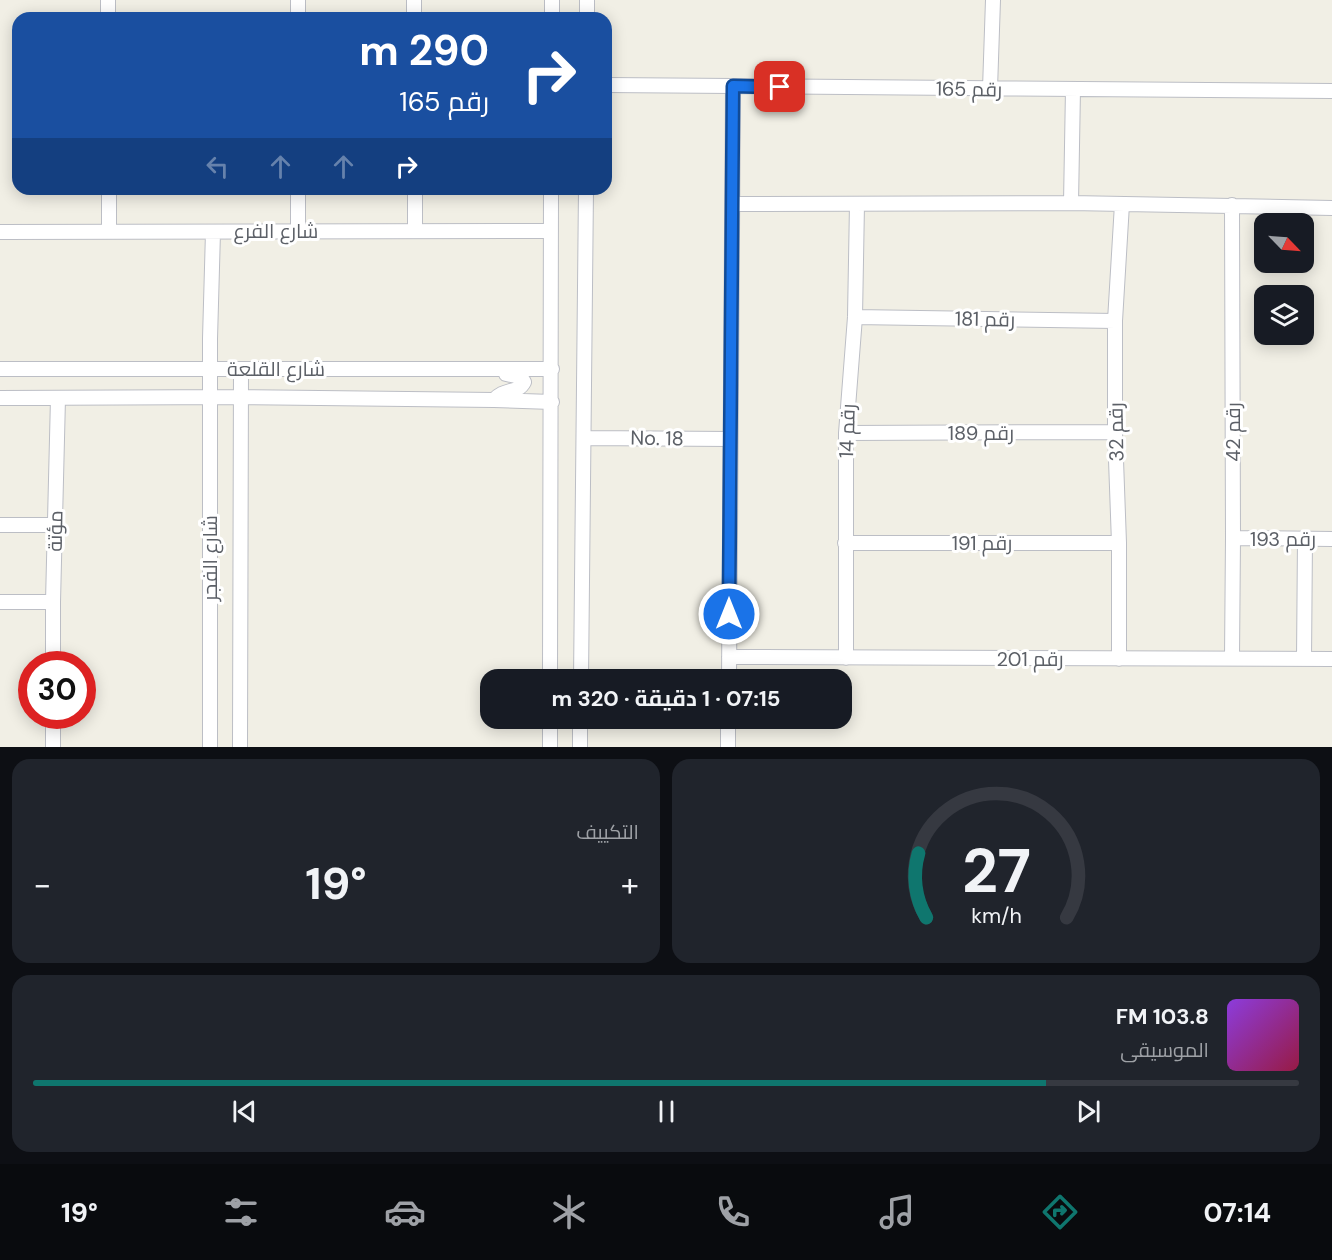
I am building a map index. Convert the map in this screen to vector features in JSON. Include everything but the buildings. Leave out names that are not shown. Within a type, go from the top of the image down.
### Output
[{"type":"street","points":[[990,89],[993,0]]},
{"type":"street","name":"رقم 165","points":[[612,86],[1332,91]]},
{"type":"street","points":[[729,669],[733,86]]},
{"type":"street","points":[[1071,203],[1073,89]]},
{"type":"street","points":[[109,195],[109,232]]},
{"type":"street","points":[[298,195],[298,231]]},
{"type":"street","points":[[415,195],[415,231]]},
{"type":"street","points":[[550,669],[551,195]]},
{"type":"street","points":[[581,669],[586,195]]},
{"type":"street","points":[[733,204],[1071,203],[1332,208]]},
{"type":"street","name":"رقم 14","points":[[846,658],[846,433],[855,317],[857,204]]},
{"type":"street","name":"رقم 32","points":[[1119,659],[1115,321],[1122,204]]},
{"type":"street","name":"رقم 42","points":[[1232,206],[1232,658]]},
{"type":"street","name":"شارع الفرع","points":[[0,232],[551,231]]},
{"type":"street","name":"شارع الفجر","points":[[210,747],[210,339],[213,232]]},
{"type":"street","name":"رقم 181","points":[[855,317],[1115,321]]},
{"type":"street","name":"شارع القلعة","points":[[0,369],[552,369]]},
{"type":"street","name":"شارع الفجر","points":[[240,747],[241,369]]},
{"type":"street","points":[[494,400],[502,393],[517,390],[524,382],[521,377],[495,369]]},
{"type":"street","name":"شارع القلعة","points":[[0,398],[241,397],[552,402]]},
{"type":"street","name":"مؤتة","points":[[53,651],[58,398]]},
{"type":"street","name":"رقم 189","points":[[846,433],[1115,432]]},
{"type":"street","name":"No. 18","points":[[584,438],[730,439]]},
{"type":"street","points":[[0,525],[55,525]]},
{"type":"street","name":"رقم 193","points":[[1233,538],[1332,539]]},
{"type":"street","points":[[1304,659],[1305,539]]},
{"type":"street","name":"رقم 191","points":[[845,543],[1119,543]]},
{"type":"street","points":[[0,602],[53,602]]},
{"type":"street","name":"رقم 201","points":[[729,657],[1332,659]]},
{"type":"street","points":[[53,729],[53,747]]},
{"type":"street","points":[[580,729],[580,747]]},
{"type":"street","points":[[728,729],[728,747]]},
{"type":"route","points":[[729,614],[733,86],[780,87]]}]
